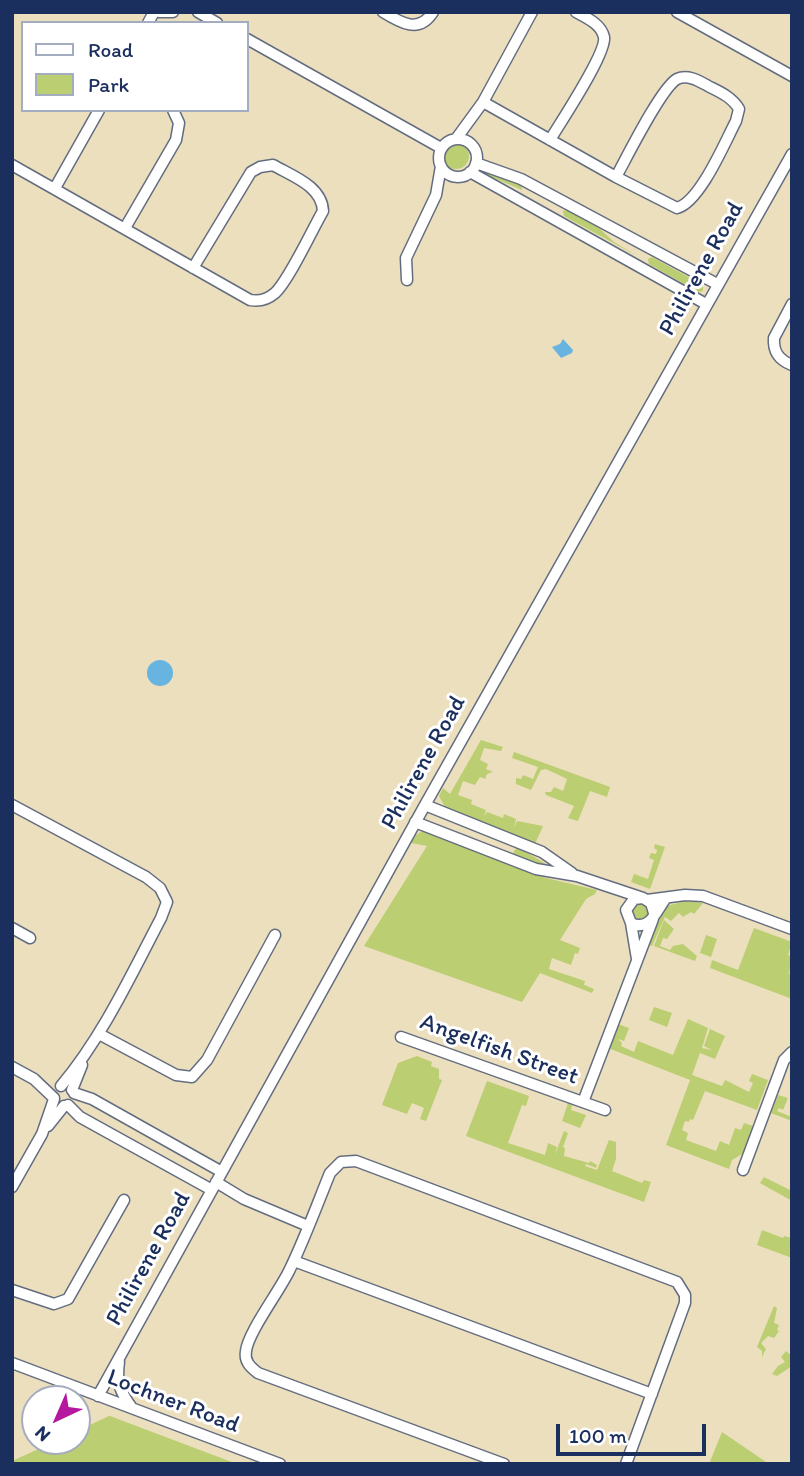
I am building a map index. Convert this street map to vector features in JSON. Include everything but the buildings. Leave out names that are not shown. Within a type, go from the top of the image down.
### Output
[{"type":"street","points":[[156,12],[173,12]]},
{"type":"street","points":[[198,12],[214,21]]},
{"type":"street","points":[[383,12],[405,25],[416,26],[424,23],[433,12]]},
{"type":"street","points":[[456,139],[483,102],[532,12]]},
{"type":"street","points":[[550,140],[592,70],[603,45],[604,38],[598,25],[576,12]]},
{"type":"street","points":[[677,12],[792,76]]},
{"type":"street","points":[[248,40],[441,148]]},
{"type":"street","points":[[483,102],[616,177],[677,208],[684,206],[699,189],[736,121],[736,103],[696,80],[684,77],[677,80],[663,95],[616,177]]},
{"type":"street","points":[[55,188],[98,112]]},
{"type":"street","points":[[124,228],[176,140],[179,123],[174,112]]},
{"type":"street","points":[[468,142],[475,113]]},
{"type":"street","points":[[407,280],[406,258],[436,195],[441,148],[456,139],[468,142],[475,151],[473,167]]},
{"type":"street","name":"Philirene Road","points":[[98,1396],[415,822],[792,154]]},
{"type":"street","points":[[12,165],[55,188],[193,268],[250,300],[264,300],[279,289],[323,211],[323,203],[318,193],[273,165],[251,172],[193,268]]},
{"type":"street","points":[[441,166],[447,173],[456,176]]},
{"type":"street","points":[[473,167],[706,304]]},
{"type":"street","points":[[436,195],[456,176],[473,167],[521,178],[717,284]]},
{"type":"street","points":[[639,266],[648,247]]},
{"type":"street","points":[[792,304],[774,338],[777,354],[792,365]]},
{"type":"street","points":[[12,805],[146,877],[160,888],[165,897],[166,908],[162,918],[99,1034],[84,1059],[55,1091],[60,1102]]},
{"type":"street","points":[[425,805],[542,852],[578,876]]},
{"type":"street","points":[[459,839],[466,821]]},
{"type":"street","points":[[415,822],[536,869],[578,876],[613,888],[645,899],[651,904],[653,916],[650,923],[640,926],[631,923],[613,888]]},
{"type":"street","points":[[626,911],[634,900],[703,896],[792,929]]},
{"type":"street","name":"Angelfish Street","points":[[583,1102],[653,916],[666,898]]},
{"type":"street","name":"Angelfish Street","points":[[631,923],[637,961]]},
{"type":"street","points":[[12,928],[30,938]]},
{"type":"street","points":[[99,1034],[176,1075],[192,1076],[207,1060],[275,935]]},
{"type":"street","name":"Angelfish Street","points":[[401,1037],[605,1110]]},
{"type":"street","points":[[743,1170],[784,1060],[792,1052]]},
{"type":"street","points":[[60,1102],[73,1100],[84,1059]]},
{"type":"street","points":[[12,1067],[34,1079],[76,1114],[147,1154],[216,1181]]},
{"type":"street","points":[[34,1079],[67,1086],[73,1092],[92,1099],[157,1136],[244,1199],[308,1226]]},
{"type":"street","points":[[12,1187],[60,1102]]},
{"type":"street","points":[[106,1131],[116,1113]]},
{"type":"street","points":[[147,1154],[157,1136]]},
{"type":"street","points":[[504,1464],[258,1373],[250,1367],[245,1353],[247,1347],[294,1261],[330,1173],[341,1162],[349,1160],[671,1278],[681,1286],[685,1303],[626,1464]]},
{"type":"street","points":[[12,1290],[54,1304],[68,1299],[124,1200]]},
{"type":"street","points":[[294,1261],[652,1394]]},
{"type":"street","points":[[120,1356],[118,1383],[132,1409]]},
{"type":"street","name":"Lochner Road","points":[[12,1363],[280,1464]]},
{"type":"green space","points":[[456,143],[465,147],[469,156],[465,165],[456,169],[447,165],[443,156],[447,147]]},
{"type":"green space","points":[[478,168],[521,184],[522,190],[478,171]]},
{"type":"green space","points":[[567,210],[599,228],[614,242],[637,256],[564,216],[563,211]]},
{"type":"green space","points":[[652,257],[703,285],[703,291],[698,292],[649,264],[648,259]]},
{"type":"green space","points":[[481,740],[503,747],[501,751],[484,748],[480,760],[488,764],[486,769],[493,772],[487,774],[485,779],[480,777],[475,785],[463,781],[458,795],[472,800],[471,804],[486,810],[484,816],[487,812],[516,819],[514,828],[517,821],[543,826],[535,844],[445,807],[439,796],[443,788],[450,794]]},
{"type":"green space","points":[[514,752],[610,787],[607,797],[590,791],[578,821],[568,818],[574,806],[546,795],[545,792],[551,792],[554,787],[563,791],[567,779],[546,769],[541,770],[531,790],[516,784],[516,778],[521,779],[523,775],[533,779],[538,767],[512,758]]},
{"type":"green space","points":[[424,830],[546,878],[597,890],[586,899],[560,940],[580,948],[578,954],[575,953],[571,965],[552,958],[549,969],[585,981],[584,985],[594,989],[592,993],[540,973],[522,1002],[364,946],[427,846],[411,843],[416,835]]},
{"type":"green space","points":[[655,844],[665,847],[650,889],[631,882],[634,874],[648,879],[654,860],[649,858],[651,853],[656,854],[657,850],[654,848]]},
{"type":"green space","points":[[516,848],[551,867],[517,859],[512,855]]},
{"type":"green space","points":[[685,901],[703,903],[694,914],[691,912],[683,917],[679,913],[671,921],[665,917],[652,946],[648,945],[663,907]]},
{"type":"green space","points":[[644,903],[650,910],[648,919],[635,921],[631,909],[634,904]]},
{"type":"green space","points":[[664,920],[674,929],[667,939],[663,938],[660,946],[670,950],[673,946],[683,944],[697,956],[695,961],[654,946]]},
{"type":"green space","points":[[754,928],[792,942],[788,955],[792,956],[789,974],[792,975],[792,999],[710,968],[712,960],[738,970]]},
{"type":"green space","points":[[706,935],[717,939],[711,957],[700,953]]},
{"type":"green space","points":[[654,1007],[672,1013],[667,1027],[649,1020]]},
{"type":"green space","points":[[688,1019],[708,1028],[702,1048],[712,1050],[704,1046],[710,1029],[725,1036],[715,1059],[700,1053],[692,1075],[722,1086],[725,1080],[749,1092],[753,1083],[749,1081],[752,1074],[768,1080],[757,1110],[705,1091],[693,1120],[685,1121],[682,1130],[688,1133],[686,1140],[716,1151],[720,1141],[729,1145],[735,1128],[741,1130],[744,1123],[756,1127],[747,1151],[732,1160],[729,1169],[666,1145],[690,1080],[608,1048],[618,1024],[629,1028],[624,1041],[618,1039],[622,1043],[621,1046],[634,1052],[638,1041],[673,1055]]},
{"type":"green space","points":[[417,1056],[432,1062],[431,1066],[439,1069],[439,1079],[442,1080],[426,1121],[420,1119],[424,1108],[412,1103],[407,1114],[382,1105],[398,1063]]},
{"type":"green space","points":[[487,1081],[529,1096],[526,1106],[522,1105],[508,1143],[545,1155],[548,1143],[557,1147],[555,1155],[564,1131],[568,1133],[563,1147],[564,1156],[589,1163],[590,1161],[597,1165],[596,1168],[586,1164],[585,1166],[597,1170],[609,1140],[616,1142],[616,1159],[612,1171],[642,1183],[644,1180],[651,1182],[644,1202],[466,1136]]},
{"type":"green space","points":[[778,1095],[788,1098],[783,1110],[779,1108],[777,1111],[792,1117],[792,1121],[771,1113]]},
{"type":"green space","points":[[568,1103],[572,1105],[571,1110],[586,1115],[580,1128],[562,1121]]},
{"type":"green space","points":[[764,1177],[792,1191],[792,1201],[760,1183]]},
{"type":"green space","points":[[762,1230],[783,1238],[792,1238],[792,1258],[757,1245]]},
{"type":"green space","points":[[774,1306],[777,1308],[774,1323],[779,1325],[779,1331],[774,1338],[768,1336],[761,1343],[766,1349],[762,1357],[762,1351],[757,1347]]},
{"type":"green space","points":[[786,1351],[792,1356],[792,1366],[777,1376],[772,1374],[785,1362],[781,1357]]},
{"type":"green space","points":[[109,1416],[237,1464],[12,1464],[12,1461],[25,1455],[91,1455],[91,1424]]},
{"type":"green space","points":[[722,1432],[769,1464],[709,1464]]},
{"type":"water","points":[[563,339],[573,350],[561,358],[552,347],[560,344]]},
{"type":"water","points":[[160,660],[169,664],[173,673],[169,682],[160,686],[151,682],[147,673],[151,664]]}]
